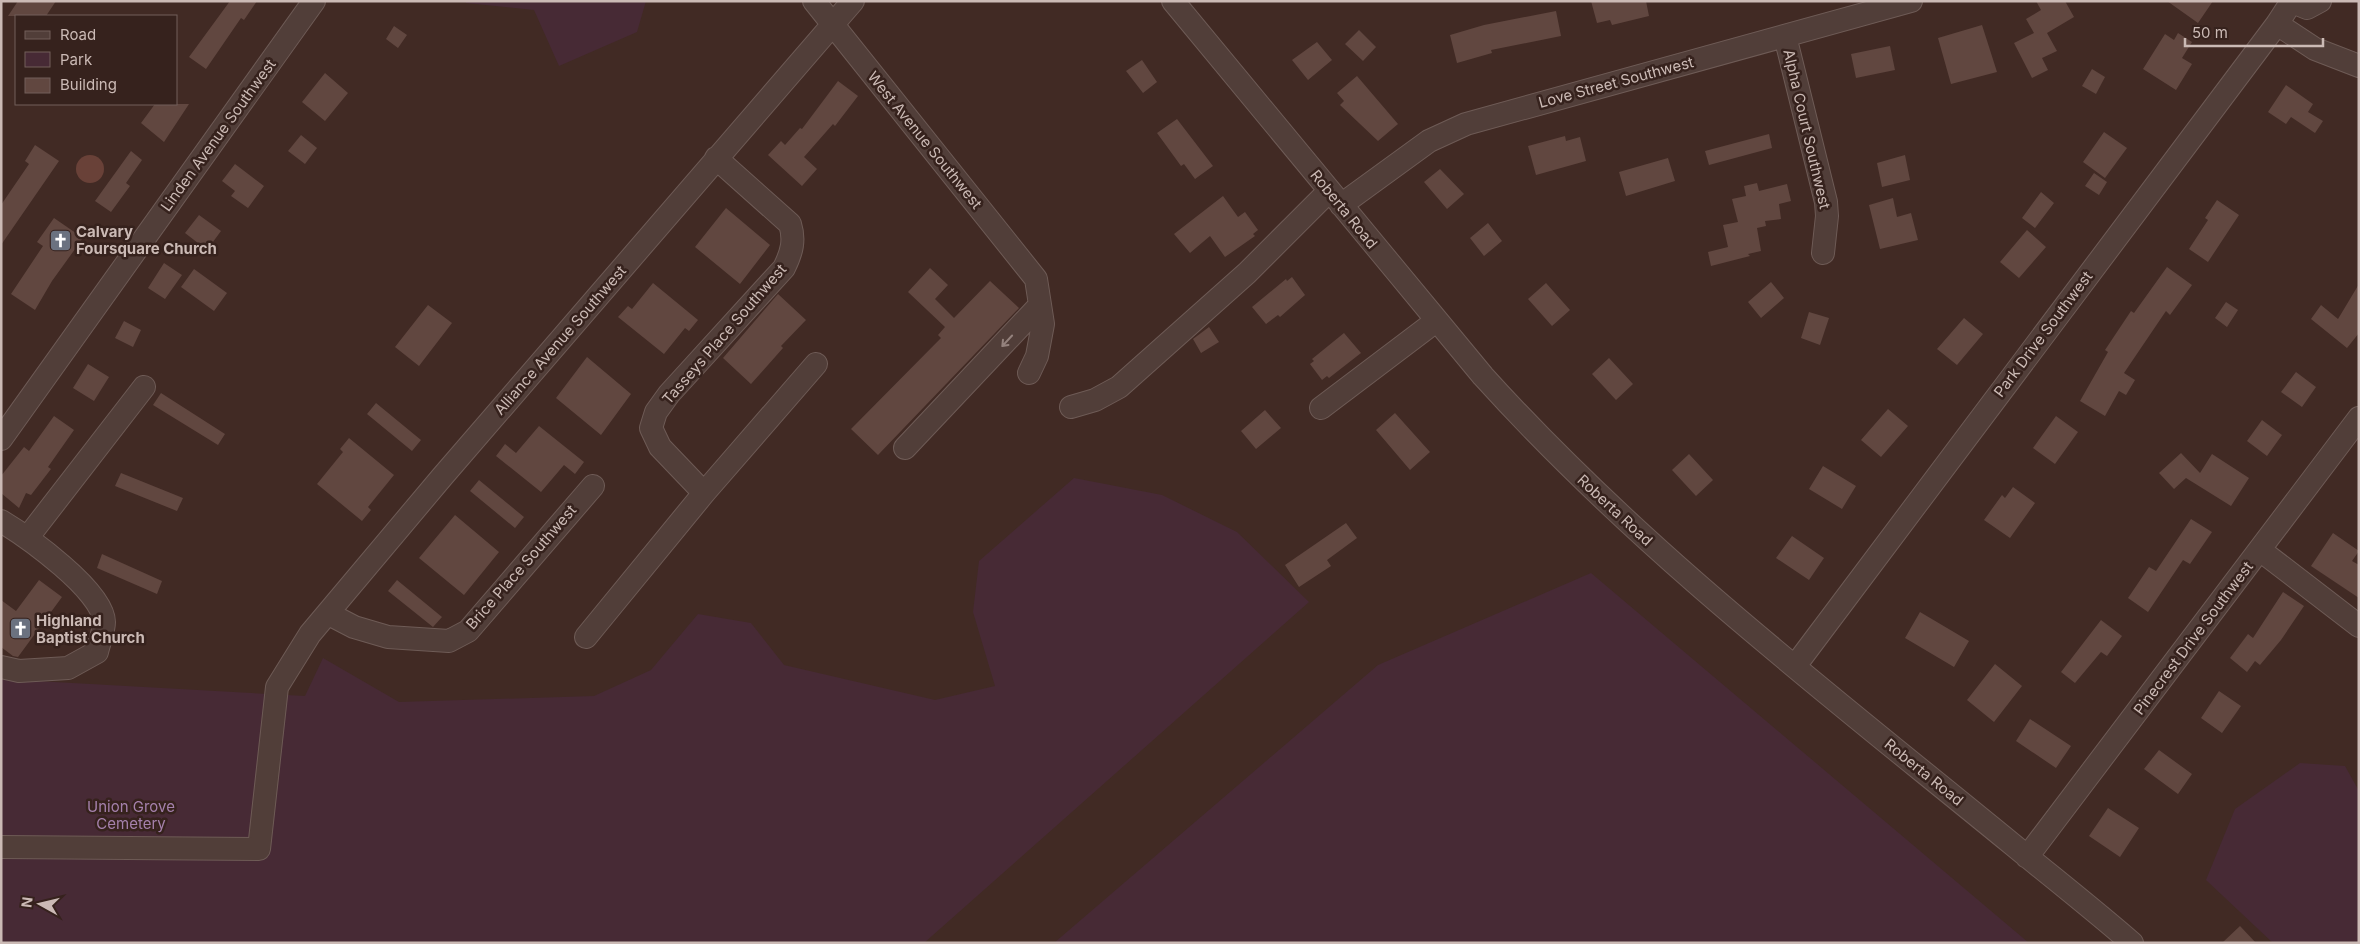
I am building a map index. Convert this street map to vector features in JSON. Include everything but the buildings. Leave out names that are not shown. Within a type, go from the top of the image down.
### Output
[{"type":"street","name":"Linden Avenue Southwest","points":[[1,439],[314,1]]},
{"type":"street","name":"West Avenue Southwest","points":[[814,1],[1036,279],[1040,305]]},
{"type":"street","name":"Alliance Avenue Southwest","points":[[1,847],[259,849],[277,688],[310,634],[329,614],[442,477],[853,1]]},
{"type":"street","name":"Roberta Road","points":[[1173,1],[1436,321],[1522,420],[1599,497],[1688,577],[1794,666],[2132,943]]},
{"type":"street","name":"Love Street Southwest","points":[[1071,407],[1095,400],[1119,387],[1247,273],[1335,198],[1422,146],[1466,124],[1911,1]]},
{"type":"street","points":[[2291,1],[2307,8],[2320,1]]},
{"type":"street","name":"Park Drive Southwest","points":[[1794,666],[2277,24],[2291,1]]},
{"type":"street","points":[[2277,24],[2315,49],[2359,66]]},
{"type":"street","name":"Alpha Court Southwest","points":[[1785,36],[1826,202],[1827,216],[1823,253]]},
{"type":"street","name":"Tasseys Place Southwest","points":[[704,493],[660,447],[651,428],[656,412],[669,394],[784,268],[790,256],[794,238],[790,224],[716,158]]},
{"type":"street","points":[[1029,373],[1037,356],[1043,324],[1040,305]]},
{"type":"street","points":[[905,448],[1040,305]]},
{"type":"street","points":[[1321,408],[1436,321]]},
{"type":"street","points":[[586,637],[704,493],[816,364]]},
{"type":"street","points":[[28,537],[144,387]]},
{"type":"street","name":"Pinecrest Drive Southwest","points":[[2027,856],[2359,418]]},
{"type":"street","name":"Brice Place Southwest","points":[[329,614],[354,627],[388,637],[449,641],[468,631],[593,486]]},
{"type":"street","points":[[1,521],[28,537],[92,594],[104,620],[97,652],[68,668],[19,671],[1,667]]},
{"type":"street","points":[[2260,550],[2359,626]]},
{"type":"green space","points":[[466,1],[646,1],[637,32],[559,66],[534,10],[466,3]]},
{"type":"green space","name":"Union Grove Cemetery","points":[[1074,478],[1162,495],[1237,532],[1309,602],[924,943],[1,943],[1,679],[305,696],[323,658],[399,702],[594,696],[651,670],[698,614],[751,623],[784,665],[935,700],[995,686],[973,612],[979,561]]},
{"type":"green space","points":[[1591,573],[2029,943],[1054,943],[1378,665]]},
{"type":"green space","points":[[2300,763],[2345,766],[2359,791],[2359,943],[2273,943],[2206,880],[2235,809]]},
{"type":"shaded area","points":[[90,155],[100,159],[104,169],[100,179],[90,183],[80,179],[76,169],[80,159]]},
{"type":"place","name":"Calvary Foursquare Church","points":[[60,240]]},
{"type":"place","name":"Highland Baptist Church","points":[[20,629]]}]
